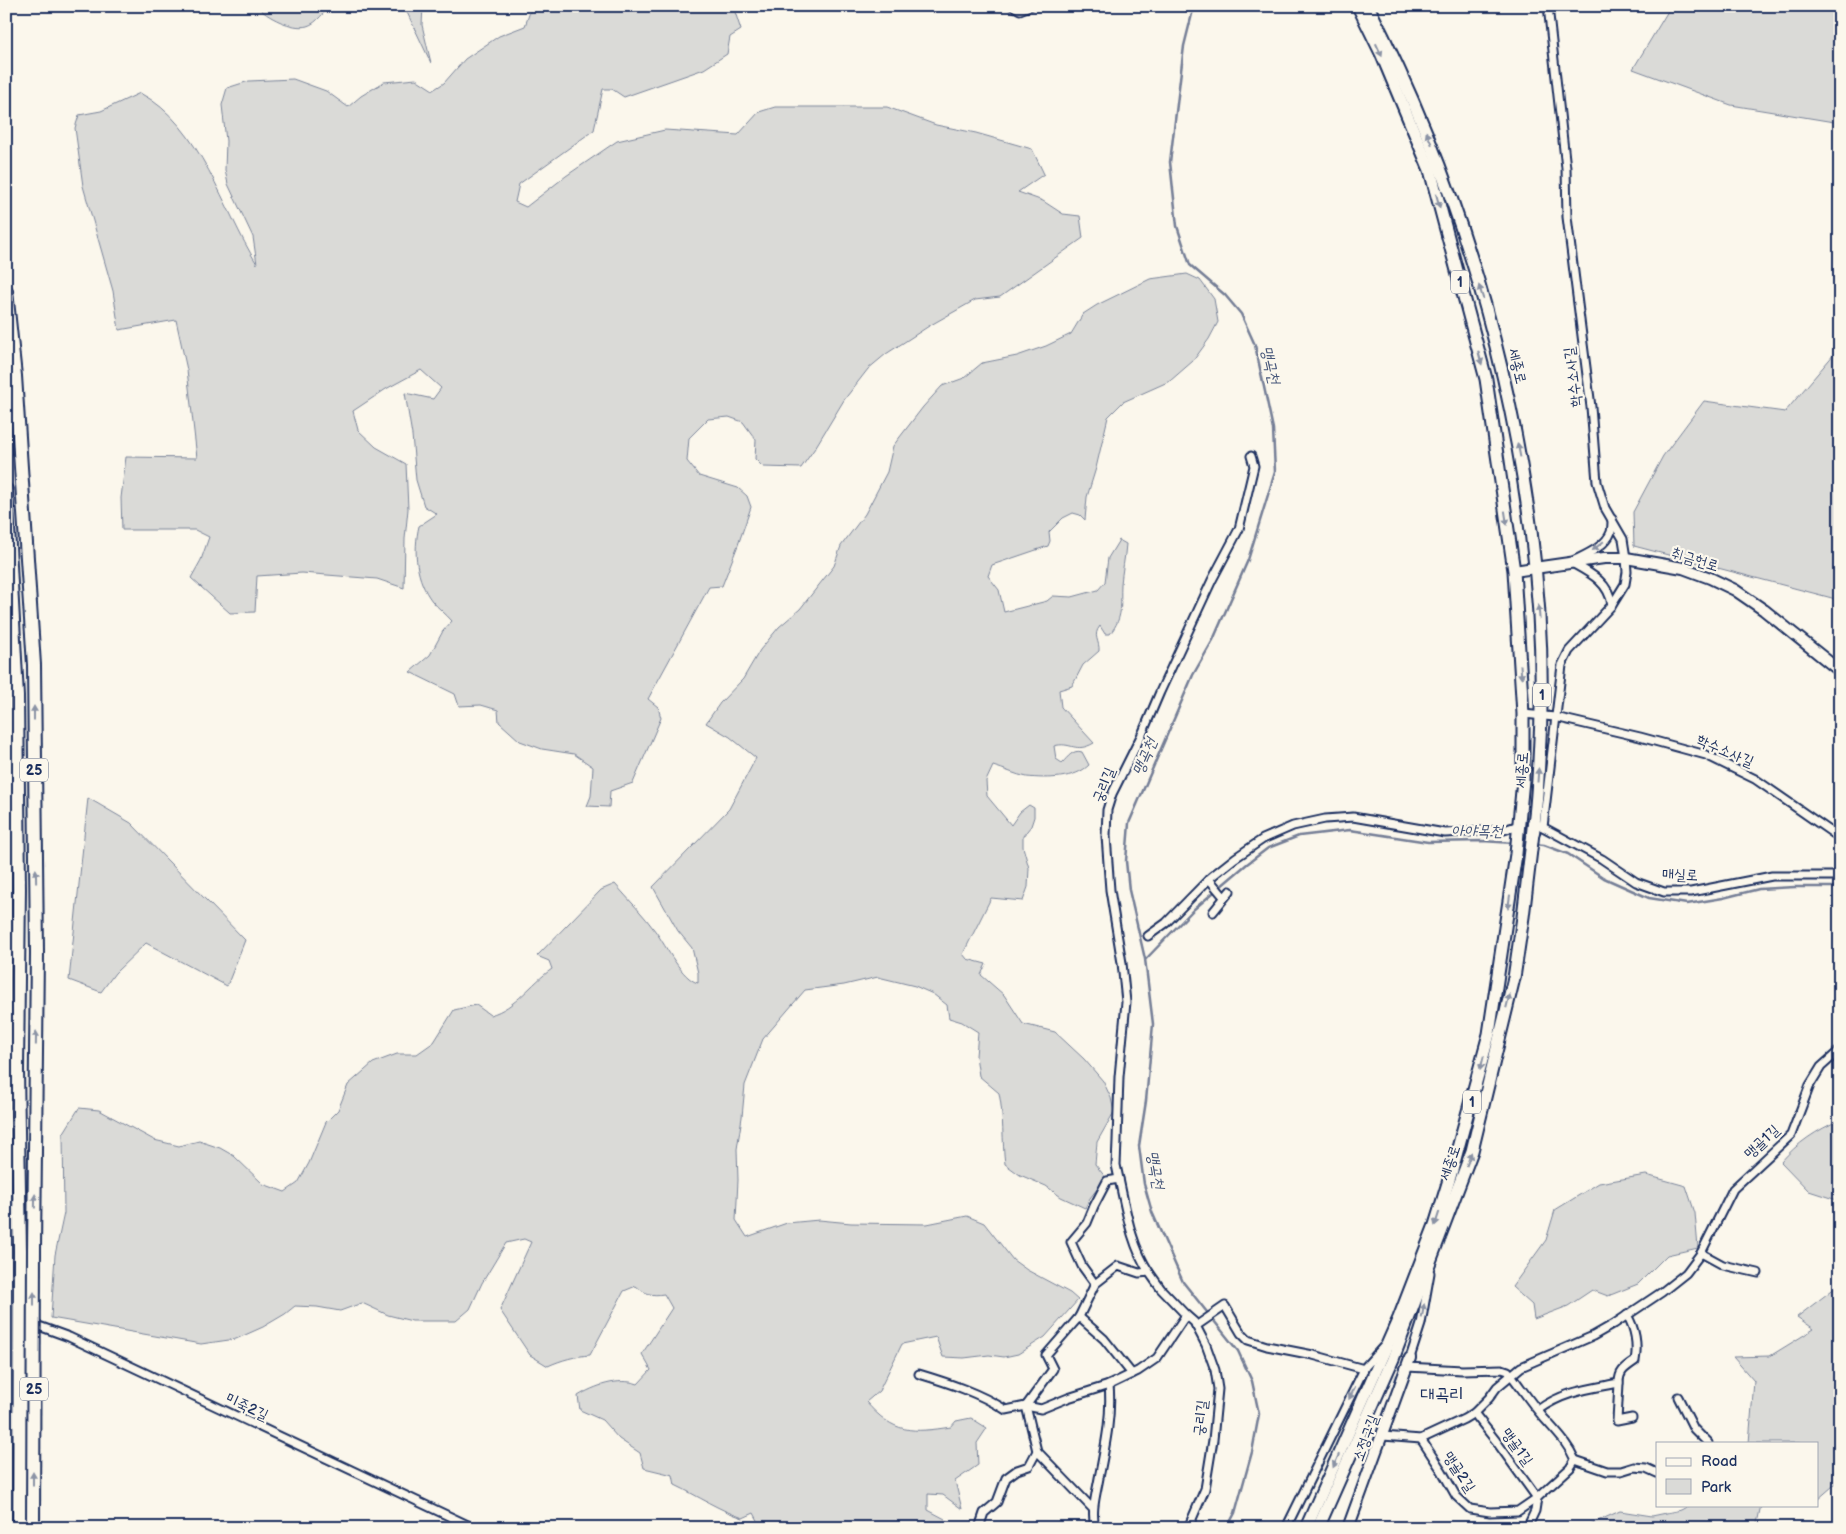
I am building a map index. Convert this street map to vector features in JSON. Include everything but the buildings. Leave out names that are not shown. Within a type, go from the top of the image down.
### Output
[{"type":"highway","name":"25","points":[[6,291],[17,396],[34,665],[37,953],[33,1528]]},
{"type":"highway","name":"25","points":[[6,490],[17,696],[19,889],[17,1070],[20,1251],[19,1528]]},
{"type":"main road","name":"세종로","points":[[1306,1528],[1390,1339],[1435,1225],[1472,1099],[1489,1034],[1516,854],[1523,780],[1523,714],[1514,571],[1486,379],[1430,170],[1381,52],[1358,6]]},
{"type":"main road","name":"세종로","points":[[1318,1528],[1393,1359],[1472,1151],[1514,978],[1531,852],[1537,828],[1542,716],[1542,639],[1536,568],[1523,475],[1510,405],[1486,308],[1432,143],[1391,50],[1368,6]]},
{"type":"main road","name":"취금헌로","points":[[1514,571],[1604,558],[1626,558],[1682,568],[1735,590],[1764,610],[1840,671]]},
{"type":"main road","name":"소정구길","points":[[1348,1528],[1409,1363]]},
{"type":"street","points":[[1013,6],[1020,10],[1030,6]]},
{"type":"street","name":"학수소사길","points":[[1548,6],[1566,168],[1567,217],[1591,406],[1597,482],[1605,508],[1623,539],[1626,558],[1625,584],[1612,605],[1569,651],[1562,665],[1555,717]]},
{"type":"street","name":"궁리길","points":[[1188,1528],[1206,1489],[1218,1389],[1212,1362],[1196,1326],[1161,1289],[1142,1262],[1130,1228],[1116,1165],[1126,1002],[1122,963],[1110,890],[1106,836],[1108,810],[1112,794],[1143,732],[1212,580],[1239,529],[1254,466],[1251,456]]},
{"type":"street","points":[[1571,563],[1604,542],[1611,533],[1612,519]]},
{"type":"street","points":[[1571,563],[1596,576],[1606,587],[1611,597],[1612,605]]},
{"type":"street","name":"학수소사길","points":[[1523,714],[1555,717],[1706,755],[1755,779],[1840,838]]},
{"type":"street","points":[[1537,828],[1555,717]]},
{"type":"street","points":[[1148,936],[1166,923],[1209,879],[1263,839],[1293,826],[1325,819],[1353,817],[1445,833],[1519,830]]},
{"type":"street","name":"매실로","points":[[1537,828],[1602,859],[1636,882],[1664,892],[1691,892],[1772,876],[1840,876]]},
{"type":"street","points":[[1209,879],[1224,897]]},
{"type":"street","points":[[1213,912],[1230,891]]},
{"type":"street","name":"맹골1길","points":[[1383,1436],[1421,1439],[1474,1414],[1497,1387],[1521,1367],[1593,1336],[1662,1292],[1686,1273],[1701,1253],[1733,1189],[1791,1135],[1810,1085],[1821,1067],[1840,1050]]},
{"type":"street","points":[[1095,1284],[1082,1266],[1071,1242],[1087,1223],[1107,1181],[1119,1179]]},
{"type":"street","points":[[1701,1253],[1723,1264],[1758,1273]]},
{"type":"street","points":[[1434,1254],[1421,1324],[1409,1363],[1444,1370],[1508,1370],[1571,1450],[1575,1460],[1607,1471],[1621,1472],[1634,1467],[1646,1468],[1656,1473]]},
{"type":"street","points":[[1093,1509],[1037,1451],[1026,1406],[1053,1369],[1046,1355],[1079,1317],[1095,1284],[1118,1266],[1139,1274],[1149,1272]]},
{"type":"street","points":[[1196,1326],[1225,1306],[1241,1333],[1248,1340],[1364,1369]]},
{"type":"street","name":"미죽2길","points":[[6,1314],[69,1337],[474,1528]]},
{"type":"street","points":[[919,1374],[956,1385],[994,1402],[1006,1410],[1026,1406],[1041,1409],[1109,1385],[1132,1374],[1157,1358],[1186,1315]]},
{"type":"street","points":[[1627,1315],[1634,1326],[1637,1351],[1634,1361],[1623,1369],[1619,1375],[1617,1421],[1632,1418]]},
{"type":"street","points":[[1079,1317],[1104,1339],[1132,1374]]},
{"type":"street","points":[[1286,1528],[1364,1369],[1390,1339]]},
{"type":"street","points":[[1538,1410],[1551,1400],[1575,1390],[1619,1383]]},
{"type":"street","points":[[1095,1528],[1093,1509],[1107,1434],[1111,1400],[1109,1385]]},
{"type":"street","points":[[1678,1397],[1694,1429],[1707,1442]]},
{"type":"street","name":"맹골1길","points":[[1474,1414],[1496,1441],[1536,1498]]},
{"type":"street","name":"맹골2길","points":[[1421,1439],[1456,1496],[1470,1509],[1490,1512],[1518,1511],[1570,1468],[1575,1460]]},
{"type":"street","points":[[979,1528],[984,1513],[997,1502],[1006,1478],[1017,1470],[1029,1466],[1037,1451]]},
{"type":"street","points":[[1527,1528],[1535,1511],[1536,1498]]},
{"type":"green space","points":[[257,6],[332,6],[314,22],[301,27],[280,22]]},
{"type":"green space","points":[[404,6],[423,6],[422,25],[431,63]]},
{"type":"green space","points":[[532,6],[733,6],[741,30],[730,37],[727,54],[704,69],[624,97],[612,89],[603,89],[594,130],[519,184],[515,202],[526,207],[566,176],[617,141],[665,130],[738,135],[759,112],[775,107],[887,107],[936,125],[976,133],[1032,149],[1044,174],[1018,192],[1043,201],[1063,214],[1080,216],[1083,238],[1000,297],[975,300],[929,326],[886,354],[868,369],[844,400],[801,468],[763,467],[755,459],[756,440],[743,422],[729,417],[708,419],[689,438],[687,461],[699,476],[738,488],[747,496],[751,507],[722,586],[709,587],[648,699],[658,707],[661,718],[633,783],[610,791],[609,807],[587,806],[591,796],[593,767],[574,754],[542,749],[520,741],[499,722],[498,710],[481,705],[459,706],[455,694],[410,672],[430,655],[443,631],[452,621],[432,601],[427,593],[422,584],[417,565],[416,546],[419,526],[437,514],[424,506],[416,480],[412,435],[405,393],[433,399],[441,388],[421,370],[386,389],[353,411],[358,430],[376,447],[406,464],[408,509],[404,588],[377,579],[302,573],[257,576],[255,612],[230,613],[191,578],[201,560],[209,537],[195,530],[122,530],[121,498],[126,457],[197,458],[187,370],[176,320],[119,330],[113,291],[83,186],[75,128],[79,115],[101,111],[140,93],[161,107],[195,147],[209,170],[257,264],[253,237],[228,184],[225,170],[226,141],[222,105],[227,88],[249,81],[293,79],[326,91],[348,107],[361,96],[384,82],[416,79],[433,90],[444,83],[465,59],[499,36],[525,26]]},
{"type":"green space","points":[[1671,6],[1840,6],[1840,123],[1731,105],[1633,69]]},
{"type":"green space","points":[[1187,274],[1200,280],[1214,299],[1218,322],[1209,339],[1193,361],[1170,381],[1123,402],[1108,417],[1087,497],[1085,520],[1080,515],[1073,513],[1063,518],[1049,532],[1050,541],[1048,546],[992,565],[988,576],[999,590],[1004,612],[1047,601],[1053,596],[1072,597],[1098,590],[1105,582],[1108,558],[1119,540],[1126,544],[1120,610],[1117,622],[1110,634],[1105,634],[1100,626],[1096,636],[1099,651],[1083,665],[1072,686],[1059,690],[1061,707],[1094,743],[1082,747],[1054,746],[1056,759],[1062,763],[1071,754],[1079,751],[1082,752],[1089,765],[1083,770],[1069,775],[1043,778],[1027,777],[993,766],[986,781],[987,796],[1011,825],[1020,812],[1029,805],[1034,808],[1031,826],[1023,836],[1023,847],[1029,868],[1028,887],[1023,901],[991,898],[963,954],[967,959],[986,964],[981,975],[1004,995],[1023,1024],[1055,1032],[1084,1059],[1103,1081],[1111,1098],[1114,1112],[1097,1142],[1095,1164],[1106,1178],[1090,1198],[1085,1208],[1061,1197],[1046,1186],[1020,1175],[1005,1164],[999,1093],[979,1076],[976,1056],[978,1032],[962,1022],[949,1018],[947,1005],[933,994],[915,986],[878,977],[844,985],[805,990],[763,1039],[745,1085],[737,1149],[736,1220],[747,1237],[787,1223],[819,1220],[851,1223],[927,1224],[967,1216],[984,1223],[1013,1260],[1027,1270],[1070,1293],[1078,1300],[1045,1337],[1018,1354],[1004,1357],[989,1355],[964,1358],[943,1357],[936,1337],[902,1344],[879,1391],[866,1402],[876,1413],[895,1426],[904,1429],[925,1430],[951,1427],[956,1421],[971,1418],[987,1428],[977,1443],[978,1465],[955,1481],[962,1509],[943,1495],[928,1494],[928,1510],[945,1519],[952,1528],[762,1528],[754,1513],[743,1518],[734,1515],[675,1485],[673,1475],[644,1468],[640,1453],[619,1439],[602,1420],[580,1410],[578,1396],[591,1389],[615,1382],[638,1384],[651,1370],[642,1354],[672,1308],[664,1294],[649,1294],[636,1286],[624,1291],[590,1355],[579,1356],[548,1366],[530,1355],[500,1310],[531,1242],[524,1239],[506,1243],[482,1283],[470,1309],[456,1321],[412,1321],[388,1315],[362,1303],[340,1311],[295,1306],[263,1327],[236,1339],[201,1344],[51,1318],[55,1255],[64,1213],[63,1134],[79,1108],[99,1110],[154,1140],[179,1146],[199,1141],[220,1148],[234,1156],[263,1184],[285,1192],[298,1183],[309,1163],[326,1122],[338,1110],[348,1085],[373,1063],[397,1054],[417,1054],[434,1042],[454,1010],[476,1005],[490,1015],[499,1012],[516,1001],[552,969],[549,961],[537,956],[601,890],[615,884],[651,926],[680,969],[698,983],[698,973],[692,948],[678,931],[653,887],[729,809],[756,758],[730,737],[706,723],[720,703],[743,679],[760,650],[779,627],[800,609],[834,566],[841,546],[865,514],[887,472],[893,446],[942,386],[964,378],[982,363],[1017,356],[1046,346],[1071,334],[1083,314],[1150,279]]},
{"type":"green space","points":[[1840,347],[1840,605],[1832,598],[1634,546],[1633,512],[1663,456],[1704,401],[1785,412]]},
{"type":"green space","points":[[88,798],[131,823],[245,940],[227,986],[146,943],[115,973],[101,992],[69,980]]},
{"type":"green space","points":[[1840,1120],[1840,1201],[1809,1191],[1781,1162],[1808,1138]]},
{"type":"green space","points":[[1646,1175],[1686,1186],[1695,1213],[1698,1248],[1667,1255],[1638,1284],[1608,1296],[1592,1290],[1568,1306],[1534,1319],[1532,1305],[1512,1287],[1546,1240],[1555,1210],[1599,1183]]},
{"type":"green space","points":[[1840,1284],[1840,1480],[1818,1499],[1818,1442],[1749,1442],[1754,1381],[1733,1357],[1770,1356],[1814,1329],[1797,1317]]},
{"type":"green space","points":[[1688,1506],[1761,1506],[1756,1528],[1591,1528],[1591,1524],[1620,1511],[1652,1516],[1681,1510]]},
{"type":"waterway","name":"맹곡천","points":[[1194,6],[1184,46],[1170,162],[1177,226],[1190,265],[1225,295],[1241,314],[1255,345],[1273,429],[1275,472],[1248,560],[1213,640],[1193,675],[1129,823],[1126,861],[1129,890],[1145,959],[1153,1024],[1146,1101],[1139,1146],[1144,1184],[1152,1212],[1183,1282],[1238,1351],[1252,1381],[1259,1414],[1252,1452],[1235,1513],[1227,1528]]},
{"type":"waterway","name":"아야목천","points":[[1146,959],[1193,910],[1247,864],[1268,848],[1299,836],[1350,830],[1428,842],[1482,841],[1514,843]]},
{"type":"waterway","name":"아야목천","points":[[1534,844],[1544,845],[1568,854],[1604,878],[1649,898],[1687,904],[1759,889],[1840,887]]},
{"type":"tunnel","points":[[1364,1369],[1403,1380]]},
{"type":"district","name":"대곡리","points":[[1442,1394]]}]
